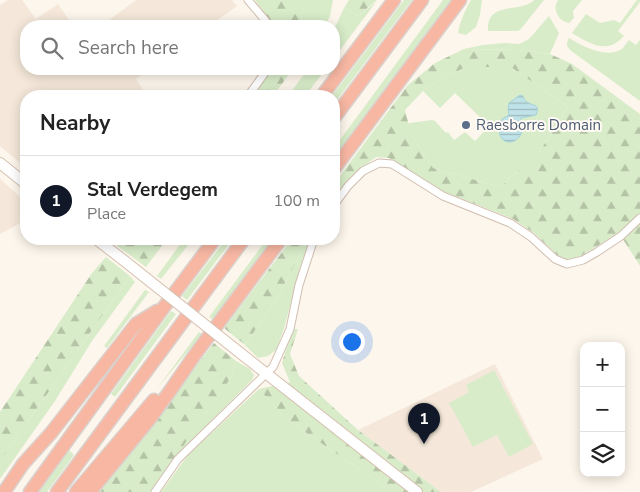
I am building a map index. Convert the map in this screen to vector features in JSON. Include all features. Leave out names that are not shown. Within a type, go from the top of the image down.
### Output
[{"type":"highway","points":[[340,72],[394,0]]},
{"type":"highway","points":[[340,110],[422,0]]},
{"type":"highway","points":[[340,160],[460,0]]},
{"type":"highway","points":[[326,90],[338,75]]},
{"type":"highway","points":[[30,492],[210,245]]},
{"type":"highway","points":[[57,492],[240,245]]},
{"type":"highway","points":[[90,492],[149,420],[277,245]]},
{"type":"highway","points":[[4,492],[24,464],[51,433],[136,324],[164,307]]},
{"type":"highway","points":[[76,492],[194,356]]},
{"type":"main road","points":[[0,164],[20,179]]},
{"type":"main road","points":[[104,245],[417,492]]},
{"type":"street","points":[[248,0],[265,20]]},
{"type":"street","points":[[252,90],[263,75]]},
{"type":"street","points":[[340,197],[363,171],[378,163],[392,164],[443,196],[510,223],[532,237],[555,259],[567,264],[583,260],[597,252],[621,236],[640,218]]},
{"type":"street","points":[[155,492],[178,459],[272,367],[290,329],[299,285],[312,245]]},
{"type":"shaded area","points":[[8,0],[22,0],[36,19],[58,4],[69,20],[20,20],[20,75],[141,75],[136,79],[143,90],[20,90],[20,163],[0,146],[0,5]]},
{"type":"shaded area","points":[[136,0],[232,0],[237,6],[217,20],[109,20]]},
{"type":"shaded area","points":[[0,179],[20,197],[20,223],[0,234]]},
{"type":"shaded area","points":[[495,364],[543,459],[471,492],[441,492],[358,430]]},
{"type":"green space","points":[[255,0],[304,0],[301,20],[270,20]]},
{"type":"green space","points":[[304,0],[333,0],[328,20],[301,20]]},
{"type":"green space","points":[[349,0],[377,0],[358,16],[344,8]]},
{"type":"green space","points":[[404,0],[412,0],[340,96],[340,90],[336,90]]},
{"type":"green space","points":[[443,0],[453,0],[340,151],[340,140]]},
{"type":"green space","points":[[471,0],[482,0],[476,27],[466,35],[458,33],[463,16]]},
{"type":"green space","points":[[534,0],[544,0],[520,30],[488,31],[489,21],[498,11],[528,4]]},
{"type":"green space","points":[[558,0],[582,0],[573,11],[574,18],[569,23],[562,20],[557,14],[556,3]]},
{"type":"green space","points":[[637,0],[640,0],[640,2],[618,31],[624,36],[618,42],[599,46],[572,33],[586,14],[600,23],[614,20],[620,23]]},
{"type":"green space","points":[[376,2],[340,50],[340,20],[338,20],[344,8],[358,16]]},
{"type":"green space","points":[[549,16],[559,33],[550,54],[517,50],[464,49],[505,43],[519,44],[529,39]]},
{"type":"green space","points":[[569,38],[594,50],[609,53],[622,49],[629,40],[636,45],[640,40],[640,101],[570,50],[567,44]]},
{"type":"green space","points":[[464,49],[517,50],[550,54],[572,64],[640,114],[640,266],[620,232],[570,261],[557,255],[534,233],[513,219],[440,190],[389,158],[376,157],[356,172],[340,192],[340,176],[407,86],[435,63]],"holes":[[[467,67],[511,67],[568,107],[538,154],[500,187],[433,168],[411,134],[405,110],[423,91],[445,76]]]},
{"type":"green space","points":[[467,67],[511,67],[568,107],[538,154],[500,187],[433,168],[411,134],[408,124],[432,120],[446,133],[448,132],[454,140],[465,132],[475,141],[489,126],[455,93],[440,108],[423,91],[445,76]]},
{"type":"green space","points":[[267,75],[289,75],[277,90],[258,90]]},
{"type":"green space","points":[[304,75],[321,75],[310,90],[292,90]]},
{"type":"green space","points":[[116,245],[162,245],[146,267]]},
{"type":"green space","points":[[180,245],[188,245],[161,279],[157,276]]},
{"type":"green space","points":[[221,245],[228,245],[187,300],[182,296]]},
{"type":"green space","points":[[263,245],[270,245],[214,320],[209,317]]},
{"type":"green space","points":[[287,245],[305,245],[279,295],[245,345],[224,328]]},
{"type":"green space","points":[[305,245],[308,245],[300,267],[284,329],[276,350],[268,356],[258,358],[245,345],[279,295]]},
{"type":"green space","points":[[106,257],[130,276],[0,461],[0,412],[92,273]]},
{"type":"green space","points":[[130,276],[135,282],[92,341],[55,401],[0,479],[0,461]]},
{"type":"green space","points":[[145,290],[149,292],[107,348],[104,346]]},
{"type":"green space","points":[[171,311],[176,314],[115,397],[111,394]]},
{"type":"green space","points":[[292,329],[298,329],[290,354],[299,376],[358,430],[441,492],[388,492],[385,487],[286,419],[259,389],[290,382],[282,363]]},
{"type":"green space","points":[[199,332],[202,334],[156,390]]},
{"type":"green space","points":[[214,343],[236,361],[232,376],[151,492],[98,492]]},
{"type":"green space","points":[[236,361],[250,369],[254,375],[252,380],[175,457],[232,376]]},
{"type":"green space","points":[[494,370],[533,444],[509,457],[497,435],[473,447],[449,403],[469,392],[466,385]]},
{"type":"green space","points":[[259,389],[286,419],[385,487],[388,492],[161,492],[188,455]]},
{"type":"green space","points":[[69,450],[74,455],[47,492],[39,492]]},
{"type":"water","points":[[520,95],[538,109],[536,115],[521,118],[521,134],[517,140],[507,142],[500,135],[502,119],[509,115],[509,103]]},
{"type":"place","name":"Raesborre Domain","points":[[466,125]]},
{"type":"place","name":"Stal Verdegem","points":[[424,444]]}]
